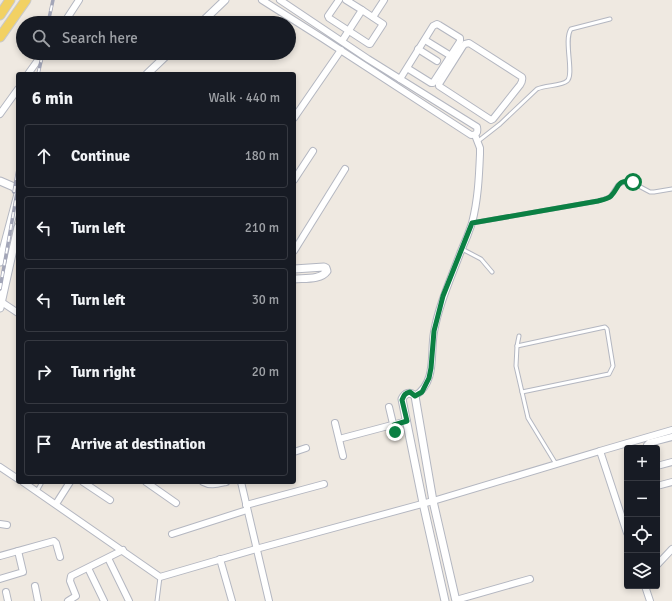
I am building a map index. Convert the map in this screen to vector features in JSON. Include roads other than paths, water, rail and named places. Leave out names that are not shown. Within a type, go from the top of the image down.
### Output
[{"type":"main road","points":[[0,15],[10,0]]},
{"type":"main road","points":[[0,37],[26,0]]},
{"type":"street","points":[[69,16],[79,0]]},
{"type":"street","points":[[208,16],[225,0]]},
{"type":"street","points":[[262,0],[287,16]]},
{"type":"street","points":[[281,0],[419,91],[462,110],[491,120],[520,85],[523,80],[522,77],[471,43],[463,46],[439,85],[462,110],[477,128],[478,131],[475,135],[480,148],[478,188],[472,223],[443,296],[434,331],[429,378],[422,392],[415,396]]},
{"type":"street","points":[[328,10],[335,0]]},
{"type":"street","points":[[339,0],[328,17],[370,44],[383,23],[350,1]]},
{"type":"street","points":[[373,17],[384,0]]},
{"type":"street","points":[[342,41],[362,10]]},
{"type":"street","points":[[296,22],[471,135],[475,135]]},
{"type":"street","points":[[400,78],[433,26],[439,24],[460,38],[459,43],[433,83],[407,68]]},
{"type":"street","points":[[425,40],[451,56]]},
{"type":"street","points":[[418,49],[436,61]]},
{"type":"street","points":[[296,115],[341,50]]},
{"type":"street","points":[[29,72],[38,60]]},
{"type":"street","points":[[149,72],[162,60]]},
{"type":"street","points":[[419,91],[426,80]]},
{"type":"street","points":[[0,114],[16,91]]},
{"type":"street","points":[[296,177],[313,151]]},
{"type":"street","points":[[296,248],[345,169]]},
{"type":"street","points":[[0,181],[16,189]]},
{"type":"street","points":[[0,262],[16,194]]},
{"type":"street","points":[[16,236],[0,304],[16,312]]},
{"type":"street","points":[[296,269],[324,267],[327,269],[326,273],[320,276],[296,279]]},
{"type":"street","points":[[445,601],[402,400],[407,393],[412,393],[415,396],[433,501],[456,601],[530,579]]},
{"type":"street","points":[[389,407],[395,432]]},
{"type":"street","points":[[339,440],[407,421]]},
{"type":"street","points":[[336,423],[343,456]]},
{"type":"street","points":[[26,484],[160,577],[220,559],[433,501],[672,430]]},
{"type":"street","points":[[647,445],[649,443],[672,437]]},
{"type":"street","points":[[296,451],[306,448]]},
{"type":"street","points":[[600,451],[624,524]]},
{"type":"street","points":[[660,465],[672,462]]},
{"type":"street","points":[[0,467],[16,477]]},
{"type":"street","points":[[660,485],[672,482]]},
{"type":"street","points":[[56,504],[69,484]]},
{"type":"street","points":[[87,484],[110,500]]},
{"type":"street","points":[[149,484],[176,503]]},
{"type":"street","points":[[241,484],[269,601]]},
{"type":"street","points":[[172,534],[247,508],[324,484]]},
{"type":"street","points":[[0,524],[7,525]]},
{"type":"street","points":[[0,556],[54,541],[60,557]]},
{"type":"street","points":[[660,562],[672,549]]},
{"type":"street","points":[[68,601],[77,599],[70,581],[72,576],[123,550]]},
{"type":"street","points":[[0,579],[23,572],[18,551]]},
{"type":"street","points":[[108,558],[129,601]]},
{"type":"street","points":[[220,559],[232,601]]},
{"type":"street","points":[[88,568],[104,601]]},
{"type":"street","points":[[35,586],[38,601]]},
{"type":"street","points":[[646,589],[650,601]]},
{"type":"street","points":[[6,592],[8,601]]},
{"type":"lane","points":[[477,142],[500,124],[537,89],[543,86],[564,83],[570,78],[568,35],[571,29],[610,19]]},
{"type":"lane","points":[[472,223],[598,201],[610,197],[618,185],[624,182],[633,182],[650,192],[672,189]]},
{"type":"lane","points":[[462,249],[481,259],[492,272]]},
{"type":"lane","points":[[517,346],[605,327],[607,329],[613,366],[609,374],[522,392]]},
{"type":"lane","points":[[519,336],[516,366],[530,422],[556,464]]},
{"type":"lane","points":[[37,491],[41,484]]},
{"type":"lane","points":[[157,601],[160,577]]},
{"type":"railway","points":[[50,16],[53,0]]},
{"type":"railway","points":[[38,72],[41,60]]},
{"type":"railway","points":[[14,192],[16,180]]},
{"type":"railway","points":[[0,289],[16,198]]}]
